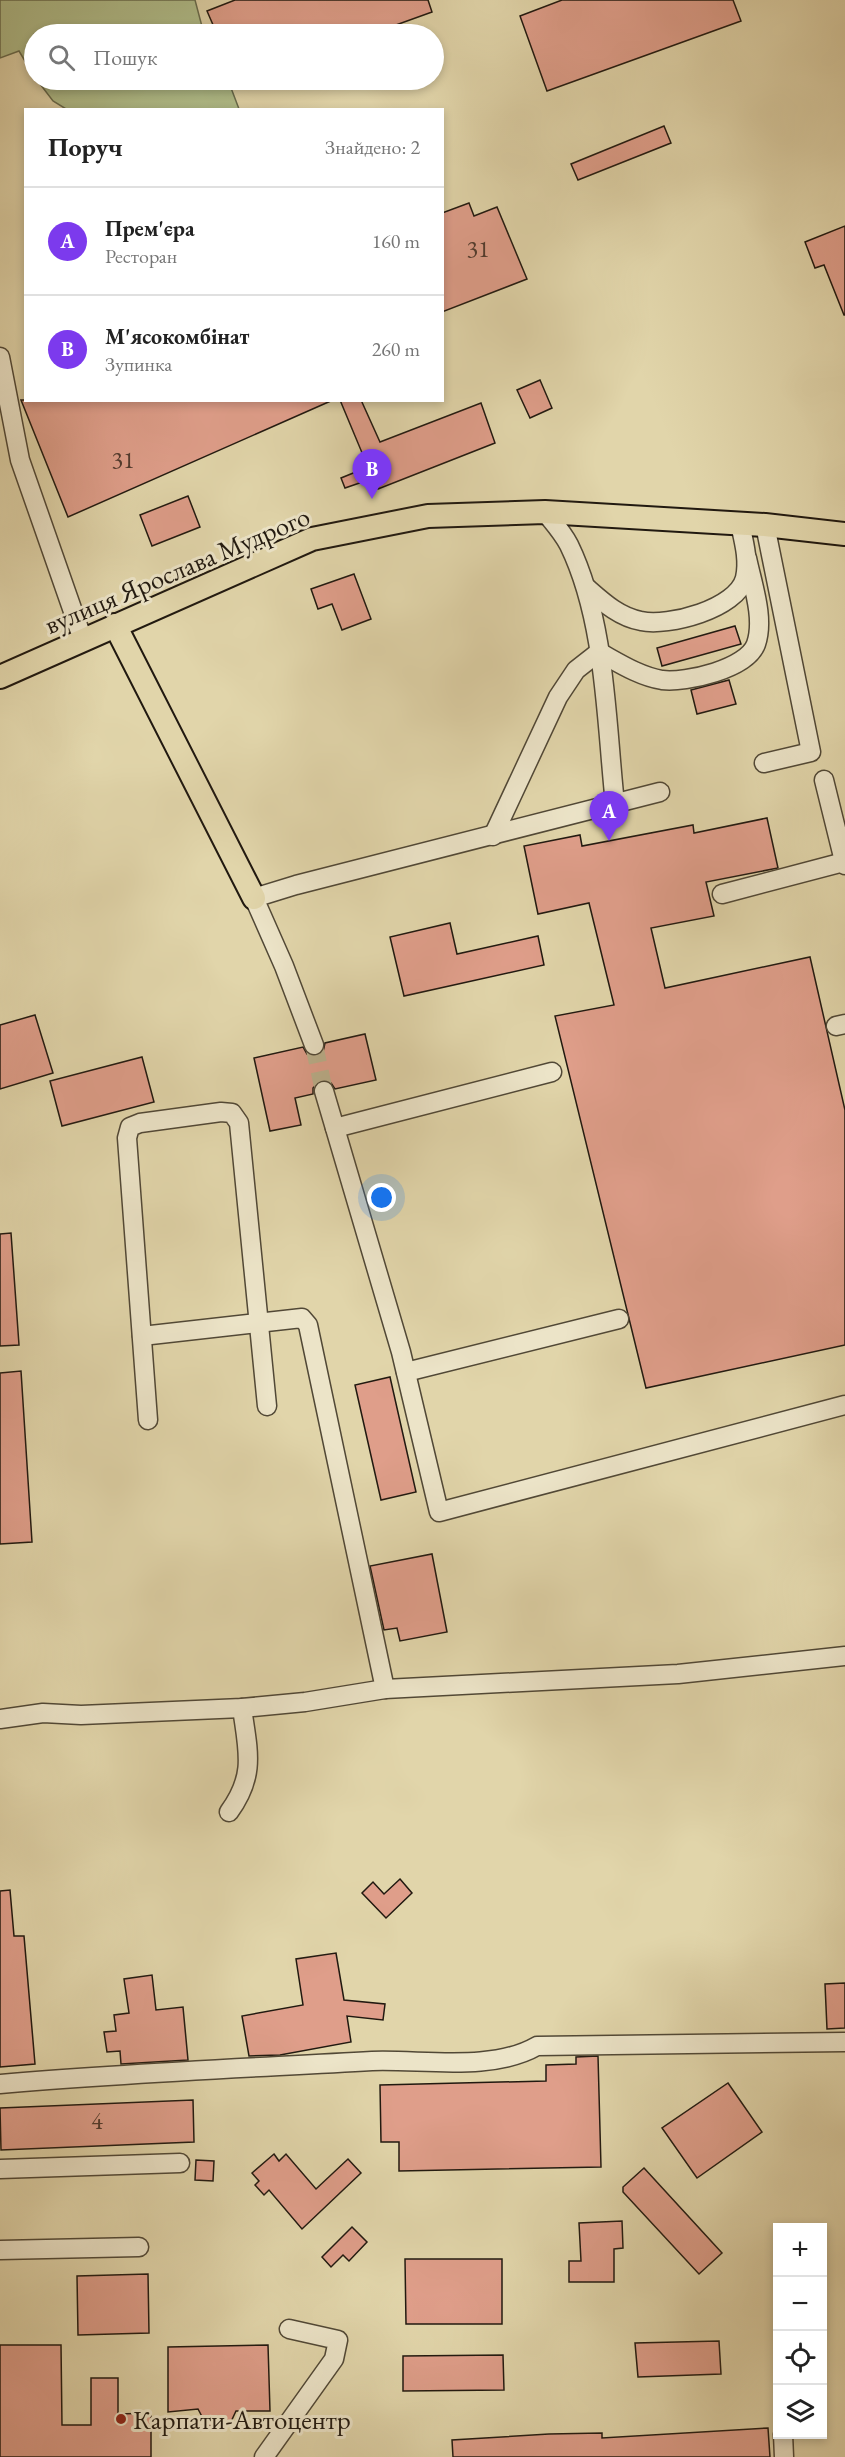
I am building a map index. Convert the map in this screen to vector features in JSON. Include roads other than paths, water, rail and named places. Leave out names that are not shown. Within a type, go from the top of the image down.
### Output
[{"type":"main road","name":"вулиця Ярослава Мудрого","points":[[0,677],[312,539],[428,516],[545,512],[765,525],[845,534]]},
{"type":"main road","points":[[115,625],[255,898]]},
{"type":"lane","points":[[0,357],[20,459],[83,640]]},
{"type":"lane","points":[[545,512],[568,543],[587,588],[598,652],[615,804]]},
{"type":"lane","points":[[598,652],[639,674],[662,680],[686,679],[725,669],[750,656],[757,642],[759,621],[740,524]]},
{"type":"lane","points":[[764,763],[811,752],[765,525]]},
{"type":"lane","points":[[587,588],[613,610],[641,622],[670,622],[698,614],[731,598],[744,581],[747,558]]},
{"type":"lane","points":[[493,836],[558,697],[576,670],[598,652]]},
{"type":"lane","points":[[722,894],[845,863],[824,780]]},
{"type":"lane","points":[[314,1045],[255,898],[297,885],[660,792]]},
{"type":"lane","points":[[335,1128],[552,1072]]},
{"type":"lane","points":[[324,1092],[406,1372],[439,1512],[845,1406]]},
{"type":"lane","points":[[148,1420],[127,1138],[130,1127],[140,1123],[221,1112],[232,1113],[239,1124],[257,1324],[267,1406]]},
{"type":"lane","points":[[142,1336],[302,1317],[308,1325],[385,1689]]},
{"type":"lane","points":[[406,1372],[619,1319]]},
{"type":"lane","points":[[0,1719],[43,1713],[81,1715],[242,1708],[305,1702],[385,1689],[678,1674],[845,1656]]},
{"type":"lane","points":[[230,1812],[243,1793],[248,1774],[242,1708]]},
{"type":"lane","points":[[0,2084],[375,2061],[500,2060],[524,2053],[537,2046],[845,2043]]},
{"type":"lane","points":[[0,2169],[180,2163]]},
{"type":"lane","points":[[0,2250],[138,2247]]},
{"type":"lane","points":[[264,2457],[334,2360],[338,2340],[289,2329]]},
{"type":"lane","points":[[783,2439],[784,2457]]},
{"type":"tunnel","points":[[314,1045],[324,1091]]},
{"type":"place","name":"М'ясокомбінат","points":[[372,499]]},
{"type":"place","name":"Прем'єра","points":[[609,841]]},
{"type":"place","name":"Карпати-Автоцентр","points":[[121,2419]]}]
